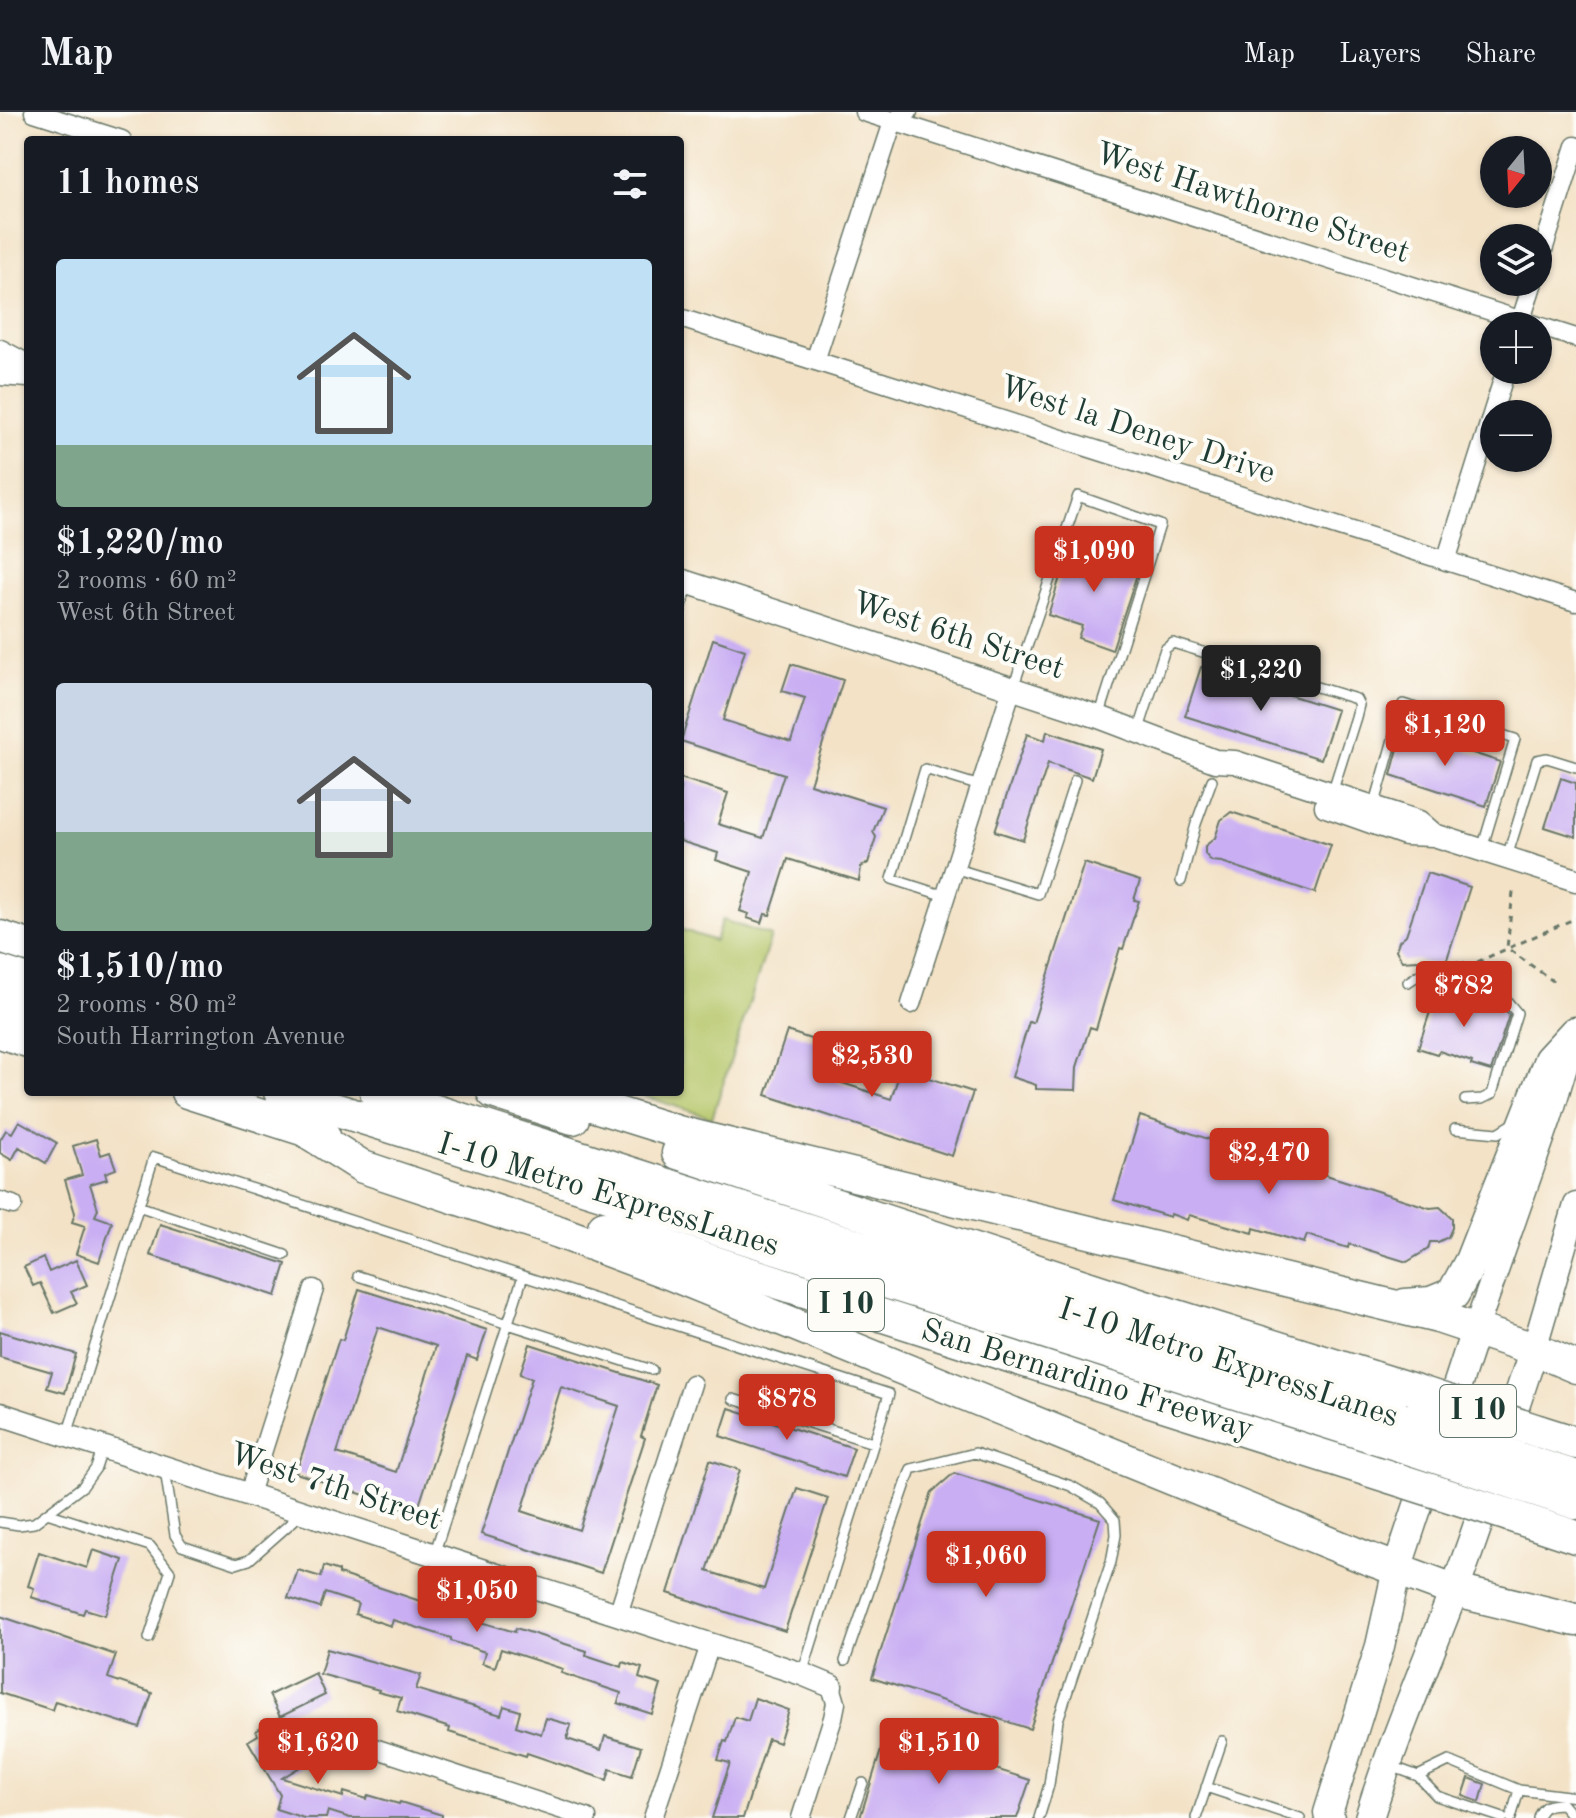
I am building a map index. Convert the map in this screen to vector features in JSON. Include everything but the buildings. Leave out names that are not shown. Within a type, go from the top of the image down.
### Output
[{"type":"highway","points":[[0,937],[24,945]]},
{"type":"highway","points":[[0,972],[24,980]]},
{"type":"highway","points":[[0,1002],[24,1010]]},
{"type":"highway","points":[[0,1032],[24,1040]]},
{"type":"highway","points":[[1393,1306],[1431,1303],[1453,1294],[1471,1261],[1550,1060],[1576,1032]]},
{"type":"highway","name":"San Bernardino Freeway","points":[[200,1096],[814,1296],[1576,1537]]},
{"type":"highway","name":"I-10 Metro ExpressLanes","points":[[293,1096],[624,1202],[1158,1366],[1400,1432]]},
{"type":"highway","name":"I-10 Metro ExpressLanes","points":[[389,1096],[707,1197],[1525,1473],[1576,1503]]},
{"type":"highway","name":"I 10","points":[[505,1096],[1154,1309],[1576,1443]]},
{"type":"highway","points":[[563,1096],[678,1132],[1476,1328],[1576,1367]]},
{"type":"highway","points":[[303,1129],[363,1167],[559,1232],[666,1272],[1397,1569],[1456,1591],[1576,1620]]},
{"type":"highway","points":[[707,1197],[1154,1309]]},
{"type":"highway","points":[[624,1202],[814,1296]]},
{"type":"highway","name":"I-10 Metro ExpressLanes","points":[[1525,1473],[1576,1477]]},
{"type":"main road","points":[[1330,1818],[1328,1813],[1380,1646],[1397,1569],[1576,1032]]},
{"type":"main road","points":[[1369,1818],[1421,1670],[1456,1591],[1473,1543],[1576,1205]]},
{"type":"street","points":[[34,112],[109,136]]},
{"type":"street","name":"West Hawthorne Street","points":[[864,112],[901,117],[1487,312]]},
{"type":"street","points":[[815,361],[901,117]]},
{"type":"street","points":[[1551,224],[1576,146]]},
{"type":"street","name":"West la Deney Drive","points":[[684,319],[1576,602]]},
{"type":"street","name":"West Hawthorne Street","points":[[1552,332],[1576,338]]},
{"type":"street","points":[[0,351],[24,364]]},
{"type":"street","points":[[0,374],[24,376]]},
{"type":"street","points":[[1446,561],[1502,384]]},
{"type":"street","name":"West 6th Street","points":[[685,582],[1099,717],[1138,732],[1213,770],[1405,834],[1434,835],[1576,880]]},
{"type":"street","points":[[911,1004],[1012,688]]},
{"type":"street","name":"West 6th Street","points":[[1213,770],[1235,762],[1419,822],[1434,835]]},
{"type":"street","points":[[249,1494],[314,1289]]},
{"type":"street","points":[[618,1614],[692,1384]]},
{"type":"street","name":"West 7th Street","points":[[0,1414],[831,1686]]},
{"type":"street","points":[[653,1818],[710,1645]]},
{"type":"street","points":[[801,1818],[833,1718],[836,1703],[831,1686]]},
{"type":"street","points":[[344,1738],[587,1818]]},
{"type":"lane","points":[[1012,688],[1078,496],[1160,525],[1099,717]]},
{"type":"lane","points":[[1138,732],[1165,649],[1173,643],[1356,699],[1359,705],[1332,793]]},
{"type":"lane","points":[[1374,807],[1403,704],[1515,739],[1482,849]]},
{"type":"lane","points":[[1507,857],[1537,760],[1547,758],[1576,767]]},
{"type":"lane","points":[[945,896],[892,879],[925,769],[980,786]]},
{"type":"lane","points":[[1181,881],[1213,770]]},
{"type":"lane","points":[[954,868],[1038,894],[1075,780]]},
{"type":"lane","points":[[1408,982],[1419,975],[1427,976],[1506,1000],[1517,1013],[1492,1094],[1482,1099],[1465,1100]]},
{"type":"lane","points":[[1455,1129],[1498,1133],[1529,1114]]},
{"type":"lane","points":[[66,1435],[154,1157],[889,1394],[802,1674]]},
{"type":"lane","points":[[138,1206],[285,1255]]},
{"type":"lane","points":[[358,1276],[652,1370]]},
{"type":"lane","points":[[434,1555],[523,1276]]},
{"type":"lane","points":[[733,1399],[873,1443]]},
{"type":"lane","points":[[0,1522],[19,1525],[34,1523],[83,1486],[96,1468],[103,1447]]},
{"type":"lane","points":[[845,1661],[911,1469],[975,1453],[1071,1486],[1100,1503],[1115,1520],[1116,1535],[1111,1562],[1058,1720],[1049,1785],[1039,1818]]},
{"type":"lane","points":[[165,1467],[175,1535],[182,1546],[236,1564],[249,1560],[303,1512]]},
{"type":"lane","points":[[47,1513],[150,1546],[170,1572],[149,1638]]},
{"type":"lane","points":[[1200,1817],[1206,1787],[1222,1741]]},
{"type":"lane","points":[[1418,1776],[1449,1761],[1519,1790],[1576,1797]]},
{"type":"lane","points":[[1386,1764],[1418,1776],[1437,1796],[1503,1818]]},
{"type":"lane","points":[[851,1818],[863,1783]]},
{"type":"lane","points":[[1206,1787],[1300,1818]]},
{"type":"lane","points":[[1511,1818],[1519,1790]]},
{"type":"lane","points":[[1538,1818],[1541,1810],[1549,1804],[1562,1804],[1574,1818]]},
{"type":"path","points":[[1507,948],[1513,892]]},
{"type":"path","points":[[1466,967],[1576,918]]},
{"type":"path","points":[[1507,948],[1553,981]]},
{"type":"green space","points":[[722,920],[771,936],[712,1118],[643,1096],[684,1096],[684,930],[715,941]]}]
